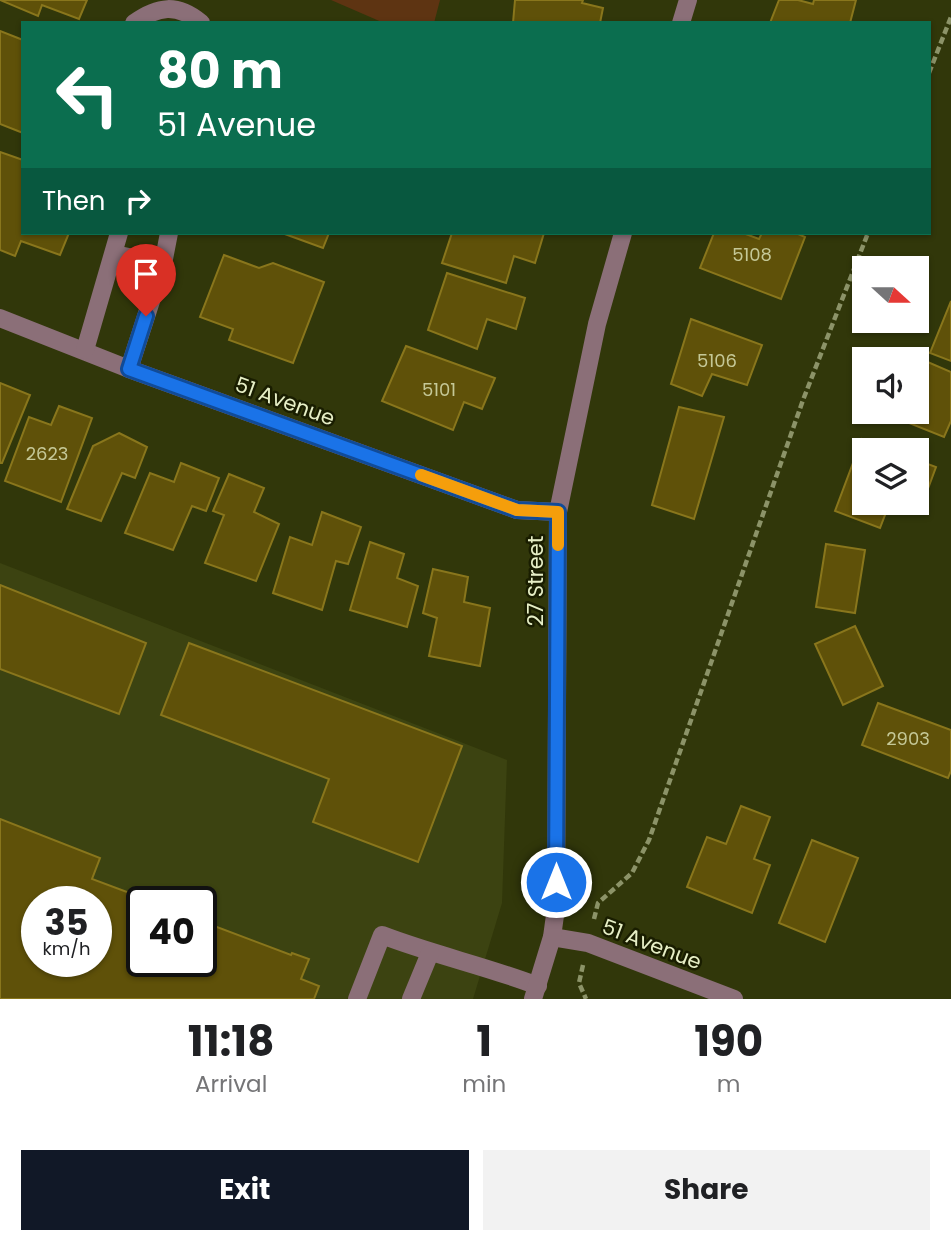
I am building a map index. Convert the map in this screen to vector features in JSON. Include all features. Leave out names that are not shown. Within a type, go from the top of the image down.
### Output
[{"type":"street","points":[[682,21],[688,0]]},
{"type":"street","points":[[137,21],[148,13],[172,8],[198,21]]},
{"type":"street","points":[[85,351],[119,235]]},
{"type":"street","points":[[129,369],[163,264],[169,235]]},
{"type":"street","name":"27 Street","points":[[535,993],[552,937],[556,908],[558,512],[597,324],[622,235]]},
{"type":"street","points":[[114,254],[163,264]]},
{"type":"street","name":"51 Avenue","points":[[0,318],[129,369],[517,510],[558,512]]},
{"type":"street","points":[[357,999],[382,935],[430,953],[492,968],[535,993]]},
{"type":"street","name":"51 Avenue","points":[[552,937],[588,943],[734,999]]},
{"type":"street","points":[[411,999],[430,953]]},
{"type":"path","points":[[931,68],[951,16]]},
{"type":"path","points":[[598,903],[632,873],[649,840],[803,400],[867,235]]},
{"type":"path","points":[[579,983],[586,999]]},
{"type":"shaded area","points":[[331,0],[440,0],[435,21],[379,21]]},
{"type":"shaded area","points":[[0,563],[507,760],[502,903],[473,999],[0,999]]},
{"type":"building","points":[[0,0],[87,0],[79,19],[42,5],[38,16]]},
{"type":"building","points":[[515,0],[583,0],[582,3],[603,8],[600,21],[513,21]]},
{"type":"building","points":[[779,0],[798,0],[813,4],[814,0],[856,0],[851,21],[771,21]]},
{"type":"building","points":[[0,31],[21,39],[21,132],[0,124]]},
{"type":"building","points":[[0,152],[21,159],[21,235],[68,235],[60,255],[21,241],[15,256],[0,250]]},
{"type":"building","points":[[287,235],[328,235],[323,248]]},
{"type":"building","points":[[451,235],[543,235],[535,263],[514,256],[506,283],[442,263]]},
{"type":"building","points":[[713,235],[748,235],[759,239],[761,235],[805,237],[781,299],[700,268]]},
{"type":"building","points":[[224,255],[259,268],[273,263],[324,282],[293,363],[229,340],[233,329],[200,317]]},
{"type":"building","points":[[447,273],[525,298],[516,329],[487,319],[477,349],[428,330]]},
{"type":"building","points":[[951,301],[951,361],[930,353]]},
{"type":"building","points":[[691,319],[762,345],[747,385],[712,374],[702,396],[671,384]]},
{"type":"building","points":[[406,346],[495,378],[482,409],[464,402],[453,430],[382,401]]},
{"type":"building","points":[[929,363],[951,372],[951,421],[944,437],[912,424],[929,424]]},
{"type":"building","points":[[0,383],[30,395],[2,463],[0,463]]},
{"type":"building","points":[[59,406],[92,418],[61,502],[5,481],[29,417],[51,425]]},
{"type":"building","points":[[679,407],[724,417],[694,519],[652,505]]},
{"type":"building","points":[[119,433],[147,447],[135,478],[122,473],[101,521],[67,509],[93,446]]},
{"type":"building","points":[[181,463],[219,478],[206,511],[192,506],[173,550],[125,533],[150,473],[174,482]]},
{"type":"building","points":[[929,464],[936,467],[929,486]]},
{"type":"building","points":[[852,466],[852,515],[885,515],[880,528],[835,511]]},
{"type":"building","points":[[229,474],[264,488],[254,512],[279,524],[256,581],[205,563],[224,515],[213,511]]},
{"type":"building","points":[[322,512],[361,527],[348,564],[336,561],[322,610],[273,593],[290,537],[312,545]]},
{"type":"building","points":[[370,542],[404,554],[397,578],[418,586],[407,627],[350,610]]},
{"type":"building","points":[[826,544],[865,550],[855,613],[816,607]]},
{"type":"building","points":[[433,569],[468,577],[464,602],[490,608],[480,666],[429,656],[437,618],[423,613]]},
{"type":"building","points":[[0,585],[146,643],[119,714],[0,669]]},
{"type":"building","points":[[855,626],[883,686],[843,705],[815,644]]},
{"type":"building","points":[[189,643],[462,746],[418,862],[313,822],[329,779],[161,715]]},
{"type":"building","points":[[878,703],[951,730],[951,771],[948,778],[862,745]]},
{"type":"building","points":[[741,806],[770,817],[754,859],[770,865],[752,913],[687,887],[707,837],[726,844]]},
{"type":"building","points":[[0,819],[100,858],[92,879],[111,886],[21,886],[21,977],[112,977],[112,886],[126,892],[126,977],[217,977],[217,927],[291,955],[292,953],[309,959],[301,979],[319,986],[314,999],[0,999]]},
{"type":"building","points":[[812,840],[858,858],[825,942],[779,923]]},
{"type":"slow traffic","points":[[421,475],[517,510],[558,512],[558,545]]},
{"type":"route","points":[[146,316],[129,369],[517,510],[558,512],[556,882]]}]
